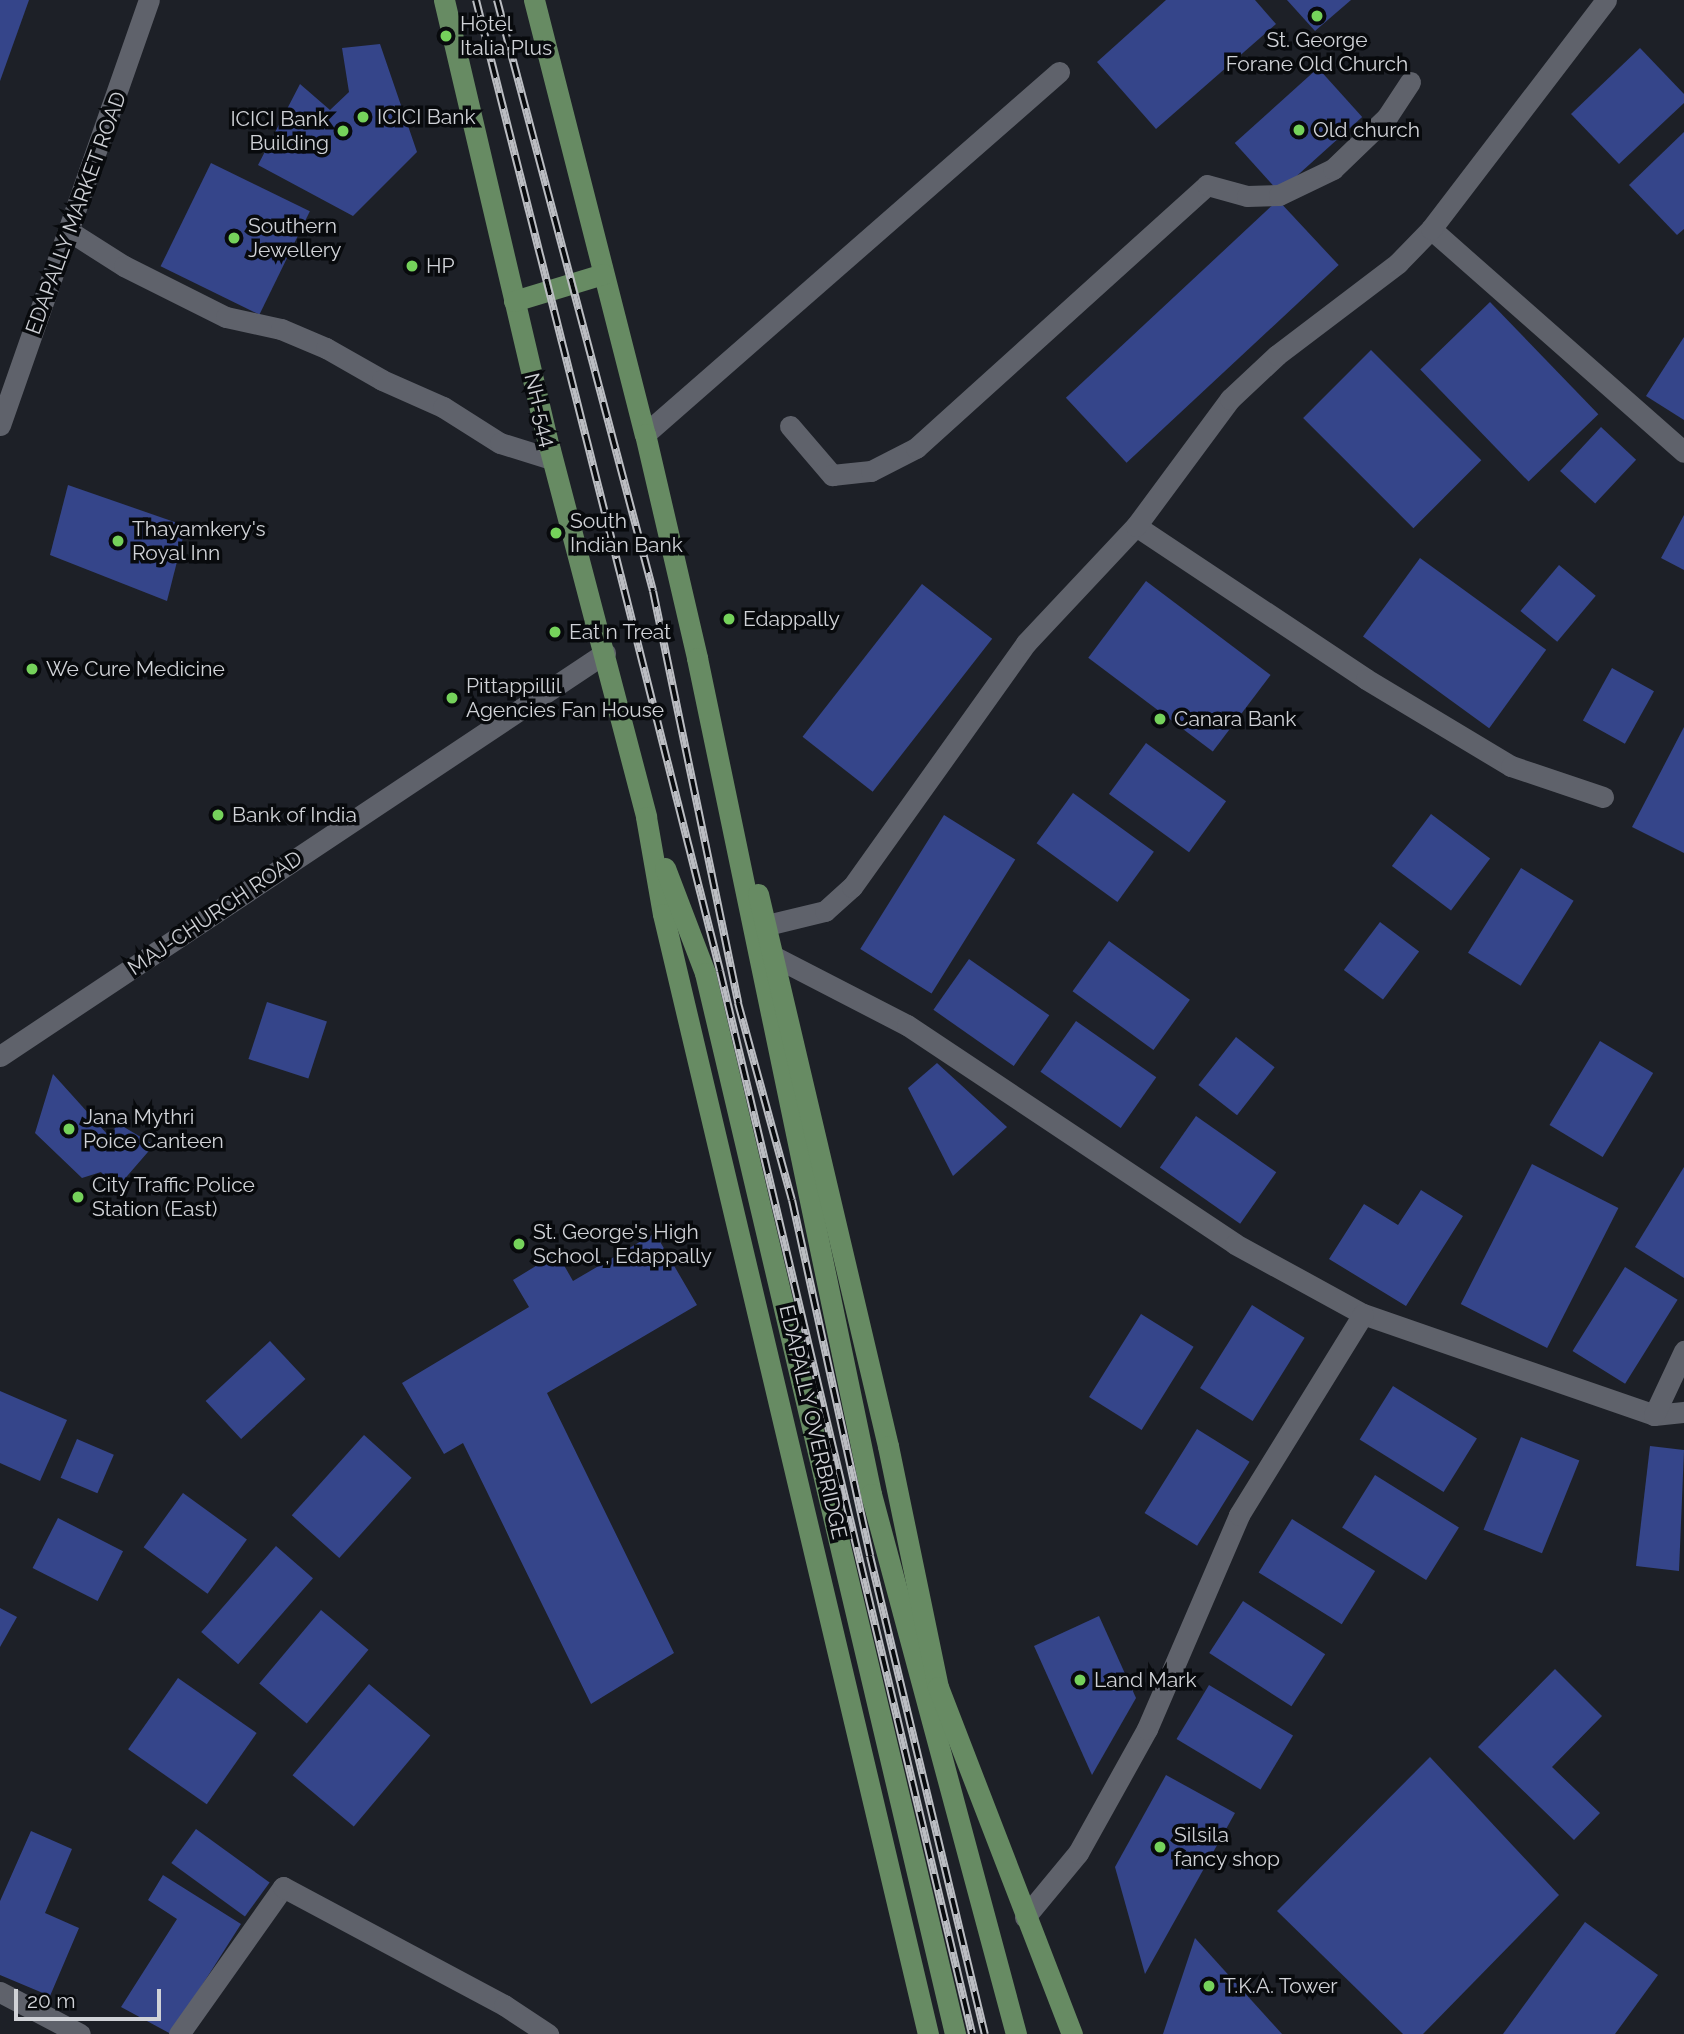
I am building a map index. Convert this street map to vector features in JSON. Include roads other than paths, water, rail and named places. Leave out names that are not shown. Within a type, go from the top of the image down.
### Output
[{"type":"main road","name":"NH-544","points":[[444,0],[549,446],[646,817]]},
{"type":"main road","points":[[534,0],[645,434],[727,814],[748,852],[775,957],[888,1446],[938,1687],[1072,2034]]},
{"type":"main road","points":[[514,301],[603,274]]},
{"type":"main road","name":"EDAPALLY OVERBRIDGE","points":[[727,814],[871,1494],[1016,2034]]},
{"type":"main road","points":[[646,817],[663,914],[928,2034]]},
{"type":"main road","name":"EDAPALLY OVERBRIDGE","points":[[646,817],[705,973],[955,2034]]},
{"type":"street","name":"EDAPALLY MARKET ROAD","points":[[0,425],[10,367],[69,231],[149,0]]},
{"type":"street","points":[[767,925],[825,911],[852,887],[1026,643],[1136,526],[1230,399],[1278,355],[1398,263],[1431,229],[1606,0]]},
{"type":"street","points":[[645,434],[1059,72]]},
{"type":"street","points":[[790,426],[832,475],[871,471],[916,449],[1207,185],[1247,197],[1279,195],[1333,169],[1387,117],[1410,82]]},
{"type":"street","points":[[1431,229],[1684,452]]},
{"type":"street","points":[[69,231],[124,266],[226,317],[281,329],[326,348],[382,380],[443,407],[500,443],[551,459],[549,446]]},
{"type":"street","points":[[1136,526],[1366,679],[1511,766],[1603,797]]},
{"type":"street","name":"MAJ-CHURCH ROAD","points":[[0,1056],[605,653]]},
{"type":"street","points":[[775,957],[907,1025],[1236,1244],[1363,1314],[1654,1415],[1684,1412]]},
{"type":"street","points":[[1025,1917],[1078,1853],[1147,1729],[1239,1515],[1363,1314]]},
{"type":"street","points":[[1654,1415],[1684,1352]]},
{"type":"street","points":[[179,2034],[283,1886],[504,2005],[548,2034]]},
{"type":"street","points":[[0,1992],[80,2034]]},
{"type":"railway","points":[[476,0],[720,971],[972,2034]]},
{"type":"railway","points":[[497,0],[653,591],[738,1003],[792,1200],[870,1556],[985,2034]]},
{"type":"place","name":"St. George Forane Old Church","points":[[1317,16]]},
{"type":"place","name":"Hotel Italia Plus","points":[[446,36]]},
{"type":"place","name":"ICICI Bank","points":[[363,117]]},
{"type":"place","name":"Old church","points":[[1299,130]]},
{"type":"place","name":"ICICI Bank Building","points":[[343,131]]},
{"type":"place","name":"Southern Jewellery","points":[[234,238]]},
{"type":"place","name":"HP","points":[[412,266]]},
{"type":"place","name":"South Indian Bank","points":[[556,533]]},
{"type":"place","name":"Thayamkery's Royal Inn","points":[[118,541]]},
{"type":"place","name":"Edappally","points":[[729,619]]},
{"type":"place","name":"Eat n Treat","points":[[555,632]]},
{"type":"place","name":"We Cure Medicine","points":[[32,669]]},
{"type":"place","name":"Pittappillil Agencies Fan House","points":[[452,698]]},
{"type":"place","name":"Canara Bank","points":[[1160,719]]},
{"type":"place","name":"Bank of India","points":[[218,815]]},
{"type":"place","name":"Jana Mythri Poice Canteen","points":[[69,1129]]},
{"type":"place","name":"City Traffic Police Station (East)","points":[[78,1197]]},
{"type":"place","name":"St. George's High School , Edappally","points":[[519,1244]]},
{"type":"place","name":"Land Mark","points":[[1080,1680]]},
{"type":"place","name":"Silsila fancy shop","points":[[1160,1847]]},
{"type":"place","name":"T.K.A. Tower","points":[[1209,1986]]}]
